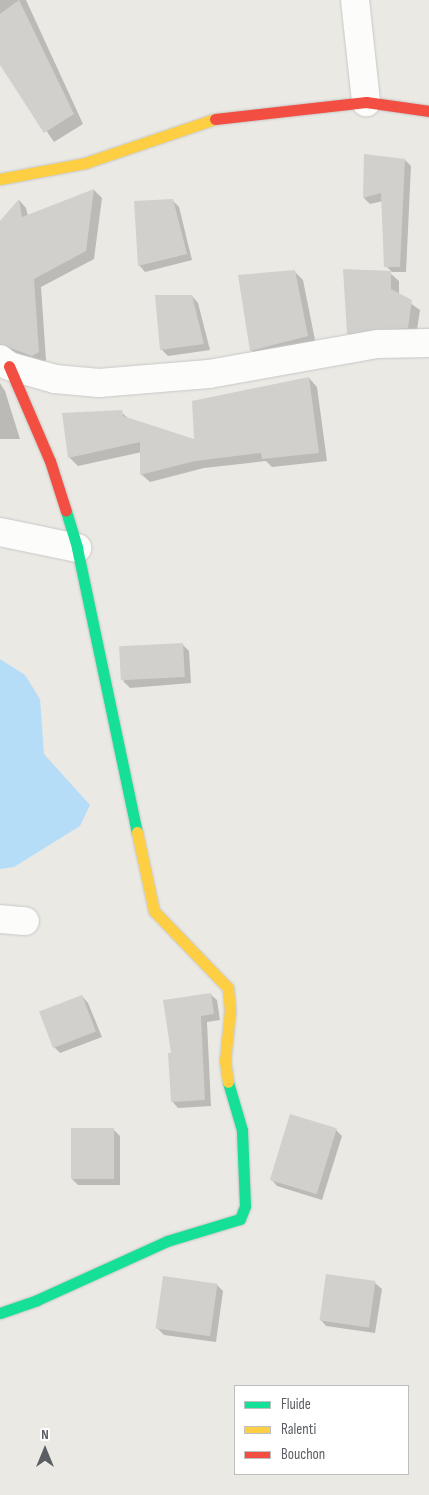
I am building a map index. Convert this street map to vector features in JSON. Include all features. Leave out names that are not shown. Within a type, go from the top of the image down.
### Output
[{"type":"street","points":[[354,0],[366,102]]},
{"type":"street","points":[[0,178],[85,163],[217,118],[366,102],[429,111]]},
{"type":"street","points":[[4,363],[55,379],[99,383],[210,374],[378,344],[429,343]]},
{"type":"street","points":[[0,1313],[37,1300],[167,1241],[240,1219],[246,1206],[242,1130],[230,1094],[225,1061],[230,1010],[228,988],[154,912],[77,548],[50,461],[4,363]]},
{"type":"street","points":[[0,532],[77,548]]},
{"type":"water","points":[[0,659],[25,675],[40,699],[44,754],[90,805],[80,826],[14,867],[0,869]]},
{"type":"building","points":[[19,0],[74,114],[44,133],[0,65],[0,14]]},
{"type":"building","points":[[364,154],[405,159],[400,267],[384,267],[381,193],[363,198]]},
{"type":"building","points":[[94,189],[86,251],[34,279],[39,352],[32,356],[0,344],[0,221],[19,199],[22,217]]},
{"type":"building","points":[[173,199],[187,254],[138,266],[134,201]]},
{"type":"building","points":[[343,269],[391,271],[391,289],[412,300],[408,328],[347,334]]},
{"type":"building","points":[[295,270],[308,336],[250,351],[238,275]]},
{"type":"building","points":[[155,295],[192,295],[204,344],[160,350]]},
{"type":"building","points":[[309,377],[319,453],[262,459],[261,453],[195,461],[140,475],[140,442],[68,458],[62,413],[122,410],[123,416],[194,439],[192,401]]},
{"type":"building","points":[[183,643],[185,677],[121,680],[119,646]]},
{"type":"building","points":[[211,993],[214,1014],[201,1016],[205,1100],[171,1102],[168,1053],[171,1053],[163,1000]]},
{"type":"building","points":[[82,995],[96,1031],[53,1048],[39,1011]]},
{"type":"building","points":[[290,1114],[337,1128],[317,1194],[270,1180]]},
{"type":"building","points":[[71,1128],[114,1128],[114,1179],[71,1179]]},
{"type":"building","points":[[326,1274],[376,1281],[369,1328],[319,1321]]},
{"type":"building","points":[[163,1276],[217,1284],[210,1336],[156,1328]]},
{"type":"traffic: fast","points":[[66,511],[77,548],[137,832]]},
{"type":"traffic: fast","points":[[0,1313],[37,1300],[167,1241],[240,1219],[245,1206],[242,1130],[228,1082]]},
{"type":"traffic: slow","points":[[0,179],[85,163],[215,119]]},
{"type":"traffic: slow","points":[[137,832],[154,911],[228,988],[230,1010],[225,1061],[228,1082]]},
{"type":"traffic: jam","points":[[215,119],[366,102],[429,111]]},
{"type":"traffic: jam","points":[[9,366],[50,461],[66,511]]}]
